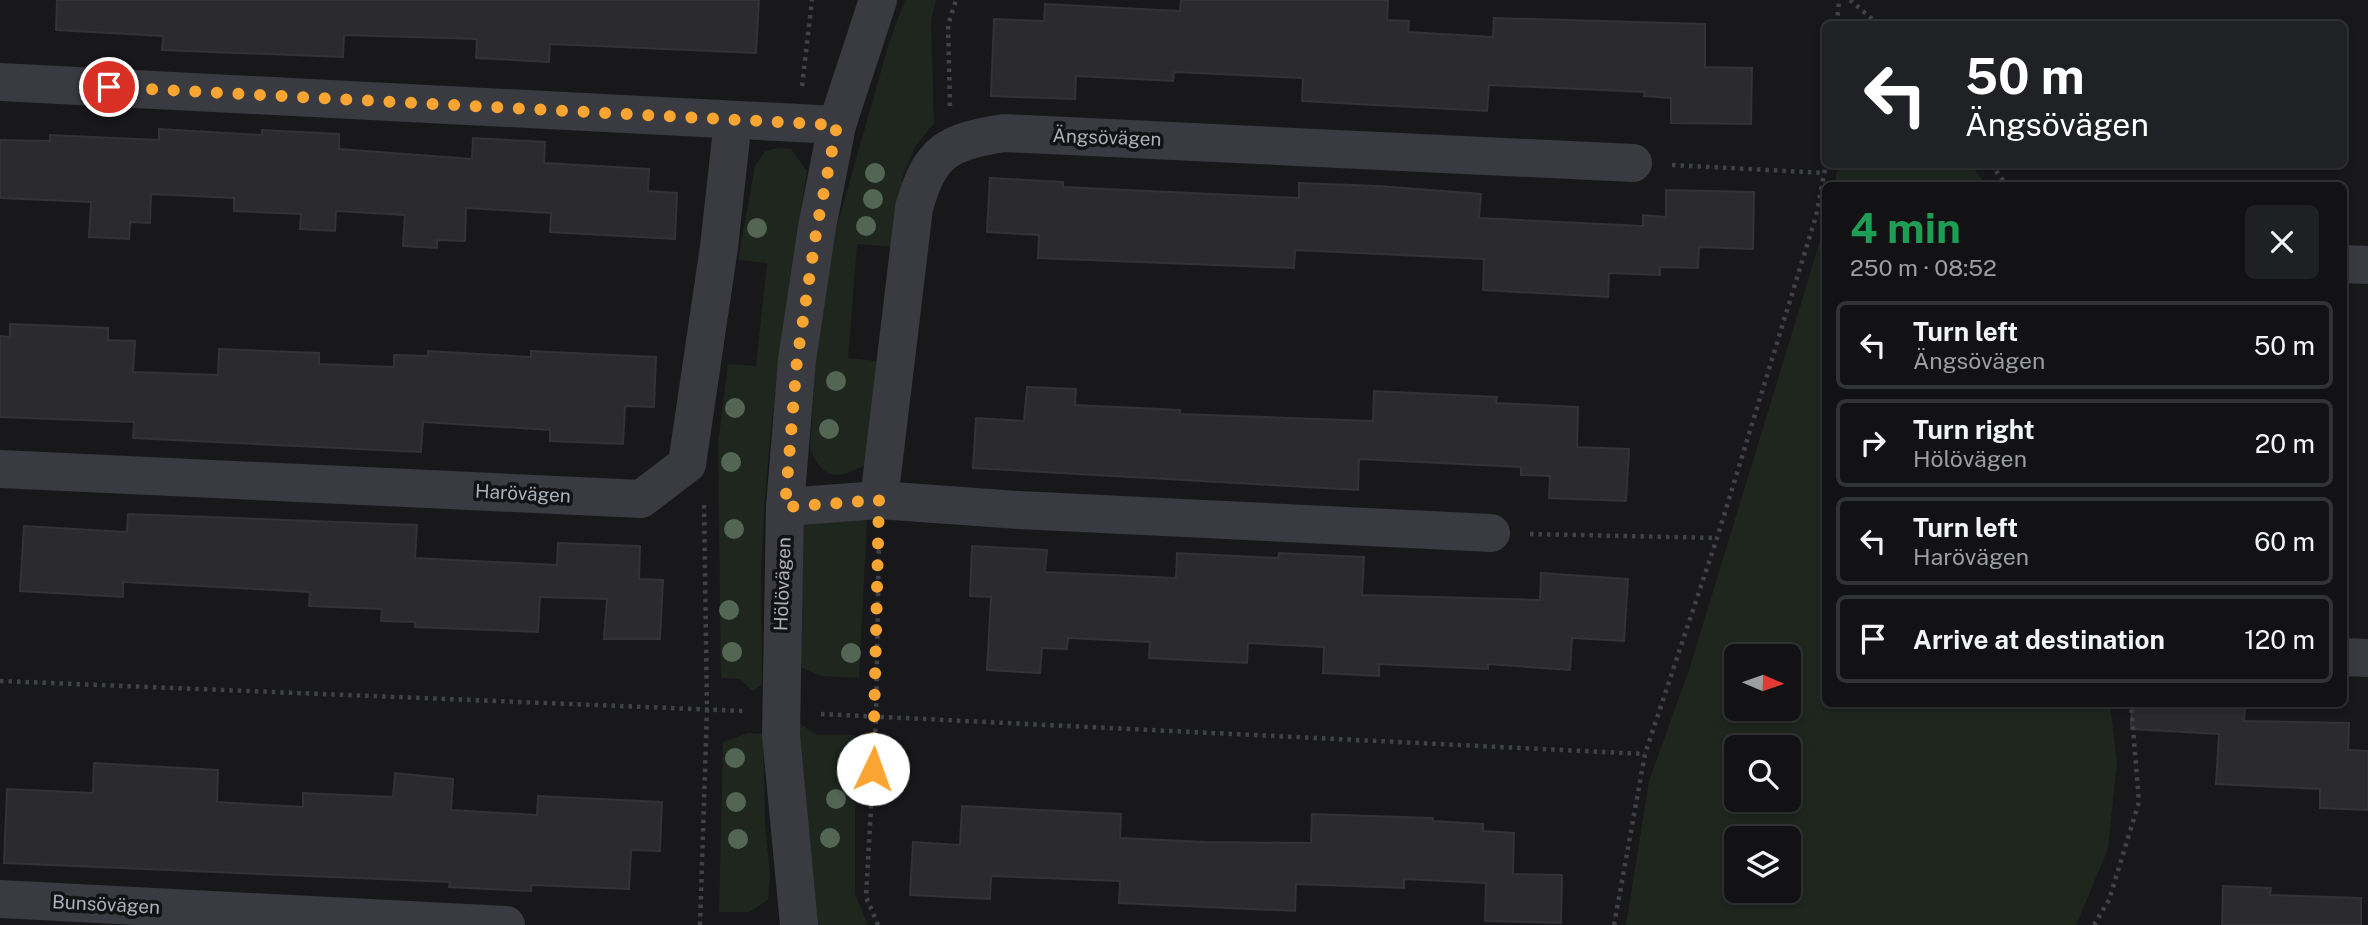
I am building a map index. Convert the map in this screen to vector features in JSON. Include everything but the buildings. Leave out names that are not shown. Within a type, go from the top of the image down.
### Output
[{"type":"street","name":"Hölövägen","points":[[799,925],[781,734],[785,507],[797,360],[817,227],[837,125],[878,0]]},
{"type":"street","points":[[0,82],[837,125]]},
{"type":"street","points":[[687,464],[719,247],[733,120]]},
{"type":"street","name":"Ängsövägen","points":[[951,145],[1004,133],[1633,163]]},
{"type":"street","points":[[879,500],[914,208],[923,178],[934,160],[951,145]]},
{"type":"street","points":[[2347,264],[2368,265]]},
{"type":"street","name":"Harövägen","points":[[0,469],[641,499],[687,464]]},
{"type":"street","points":[[785,507],[879,500],[1019,510],[1491,533]]},
{"type":"street","points":[[2347,657],[2368,658]]},
{"type":"street","name":"Bunsövägen","points":[[0,899],[506,925]]},
{"type":"path","points":[[798,124],[812,0]]},
{"type":"path","points":[[951,145],[948,25],[956,0]]},
{"type":"path","points":[[1837,21],[1839,0]]},
{"type":"path","points":[[1850,0],[1874,21]]},
{"type":"path","points":[[1633,163],[1825,173]]},
{"type":"path","points":[[1823,182],[1826,168]]},
{"type":"path","points":[[1614,925],[1645,754],[1717,538],[1816,216],[1822,187]]},
{"type":"path","points":[[687,464],[703,492],[707,710],[700,925]]},
{"type":"path","points":[[878,925],[866,897],[876,718],[879,500]]},
{"type":"path","points":[[1491,533],[1717,538]]},
{"type":"path","points":[[0,681],[753,711]]},
{"type":"path","points":[[2094,925],[2109,900],[2139,802],[2131,707]]},
{"type":"path","points":[[817,714],[1645,754]]},
{"type":"shaded area","points":[[905,0],[936,0],[931,20],[934,123],[915,147],[903,176],[894,247],[857,244],[848,358],[886,362],[872,461],[853,471],[836,475],[822,469],[810,449],[820,286],[889,43]]},
{"type":"shaded area","points":[[791,149],[807,171],[773,408],[762,551],[762,684],[753,691],[739,679],[721,678],[718,444],[728,364],[756,366],[767,263],[738,260],[755,166],[765,151]]},
{"type":"shaded area","points":[[1838,168],[1973,168],[1984,182],[1835,182]]},
{"type":"shaded area","points":[[1822,235],[1822,707],[2110,707],[2117,762],[2108,849],[2076,925],[1626,925],[1649,781],[1689,670]]},
{"type":"shaded area","points":[[861,511],[867,522],[859,678],[821,676],[798,666],[802,527],[807,520]]},
{"type":"shaded area","points":[[800,724],[817,735],[855,735],[855,894],[868,925],[818,925],[799,764]]},
{"type":"shaded area","points":[[748,733],[763,734],[765,824],[770,874],[768,900],[749,912],[719,912],[723,742]]},
{"type":"route","points":[[109,87],[837,125],[817,227],[797,360],[785,507],[879,500],[873,769]]}]
